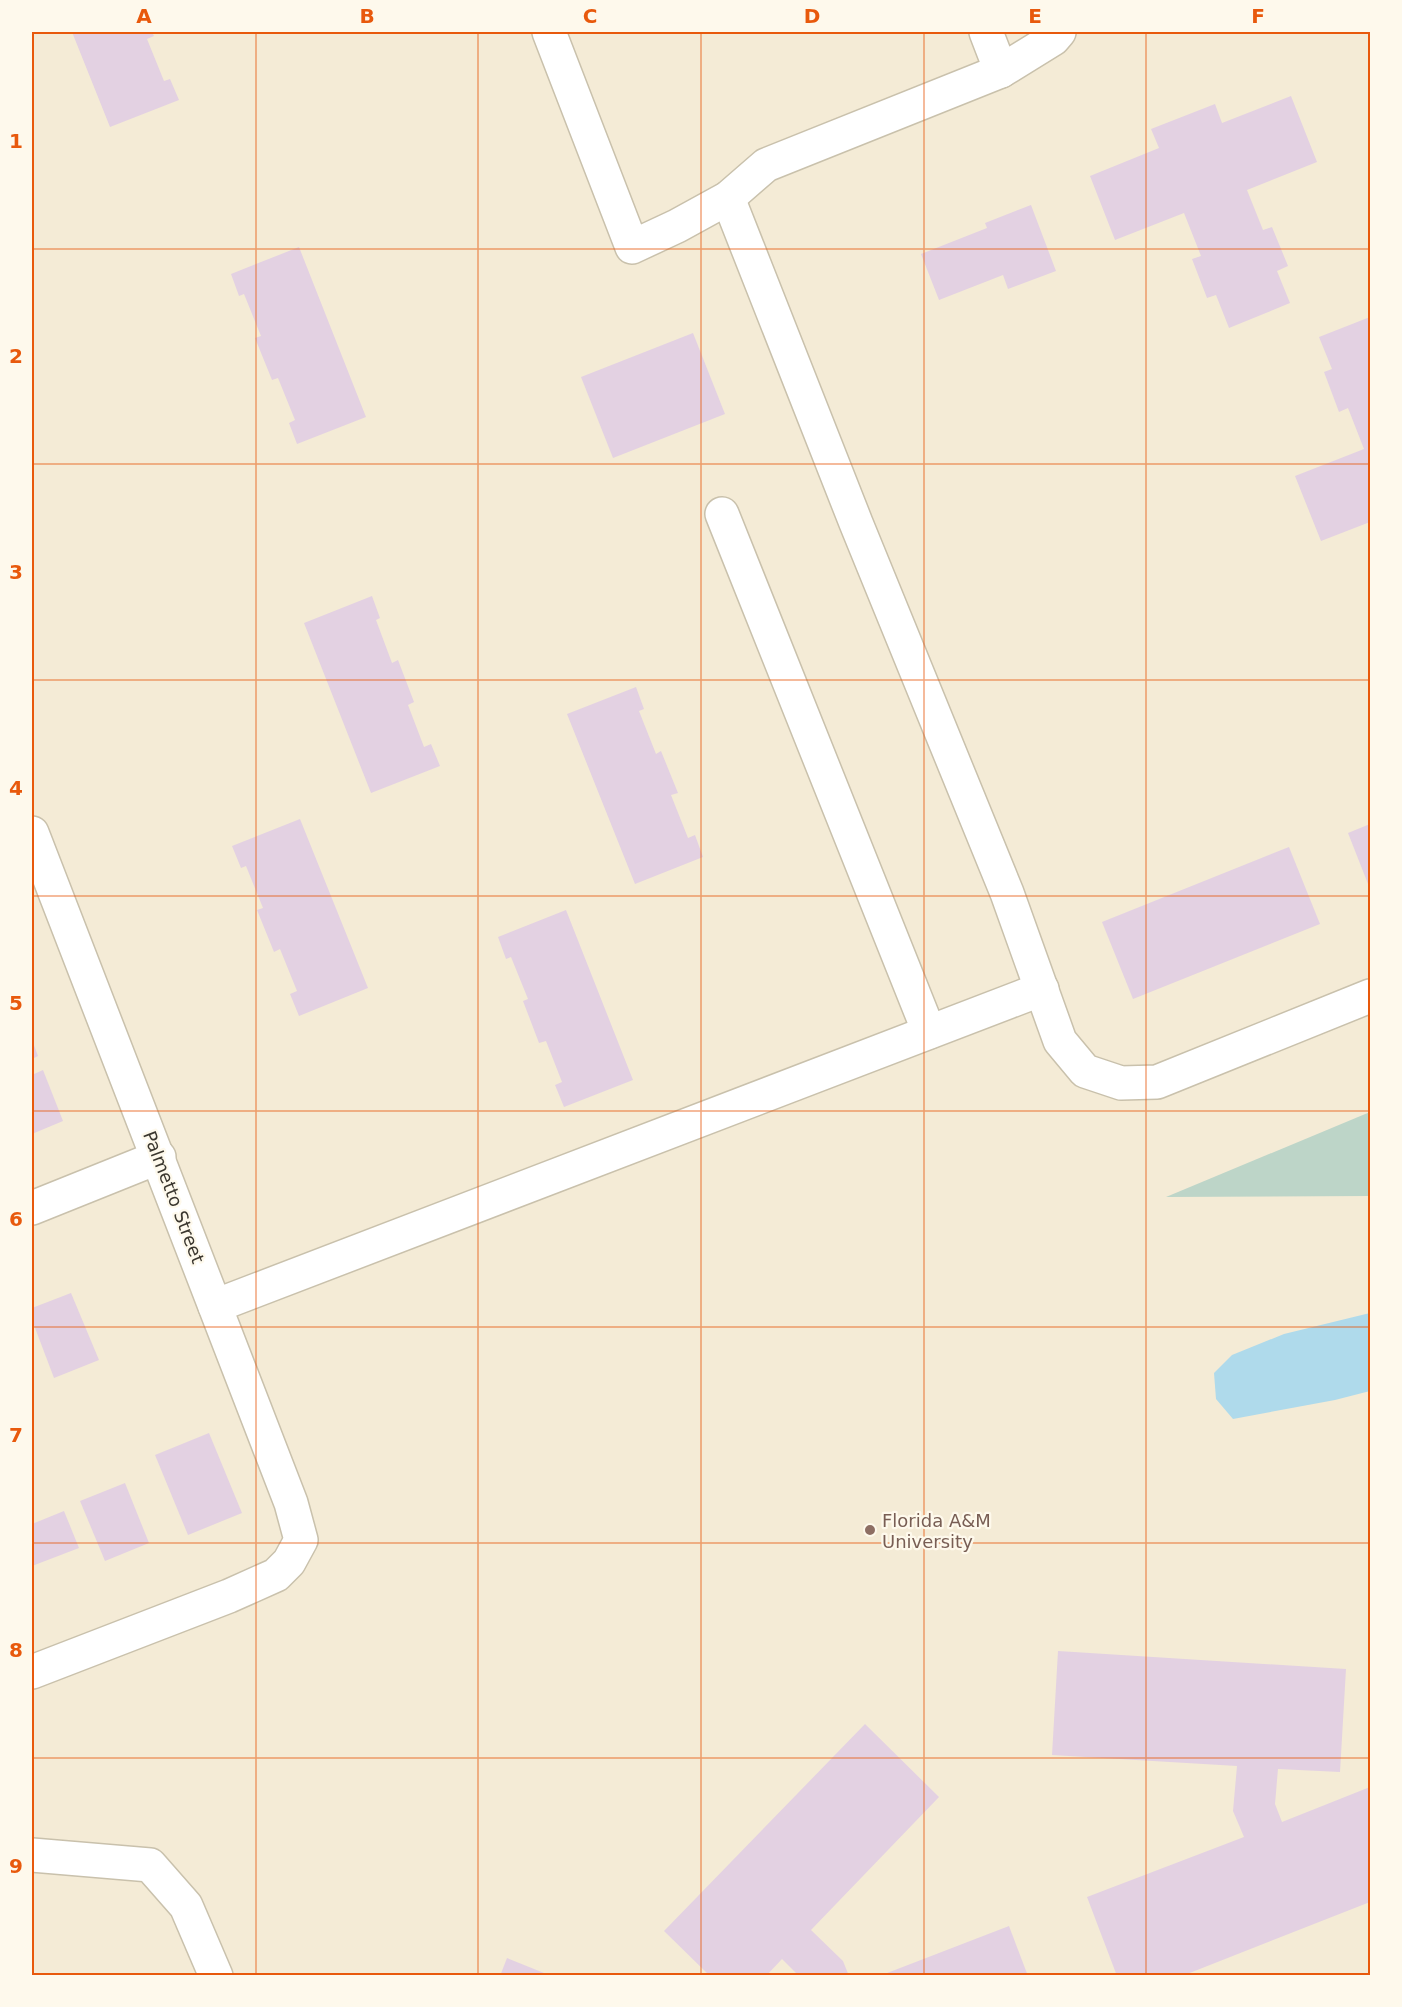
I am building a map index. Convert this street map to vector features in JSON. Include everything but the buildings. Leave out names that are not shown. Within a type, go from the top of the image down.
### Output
[{"type":"street","points":[[549,32],[632,247],[678,226],[728,198],[766,165],[1001,71],[1053,39],[1059,32]]},
{"type":"street","points":[[986,32],[1001,71]]},
{"type":"street","points":[[728,198],[856,524],[1007,893],[1060,1041],[1085,1071],[1121,1083],[1157,1082],[1371,996]]},
{"type":"street","points":[[722,514],[929,1032]]},
{"type":"street","name":"Palmetto Street","points":[[32,833],[159,1157],[291,1503],[302,1540],[289,1562],[276,1575],[229,1596],[32,1672]]},
{"type":"street","points":[[215,1306],[1042,989]]},
{"type":"street","points":[[32,1208],[159,1157]]},
{"type":"street","points":[[32,1855],[150,1865],[186,1906],[216,1976]]},
{"type":"green space","points":[[1370,1112],[1370,1196],[1166,1197]]},
{"type":"water","points":[[1370,1313],[1370,1391],[1335,1400],[1233,1419],[1216,1399],[1214,1373],[1232,1355],[1284,1334]]},
{"type":"place","name":"Florida A&M University","points":[[870,1530]]}]
